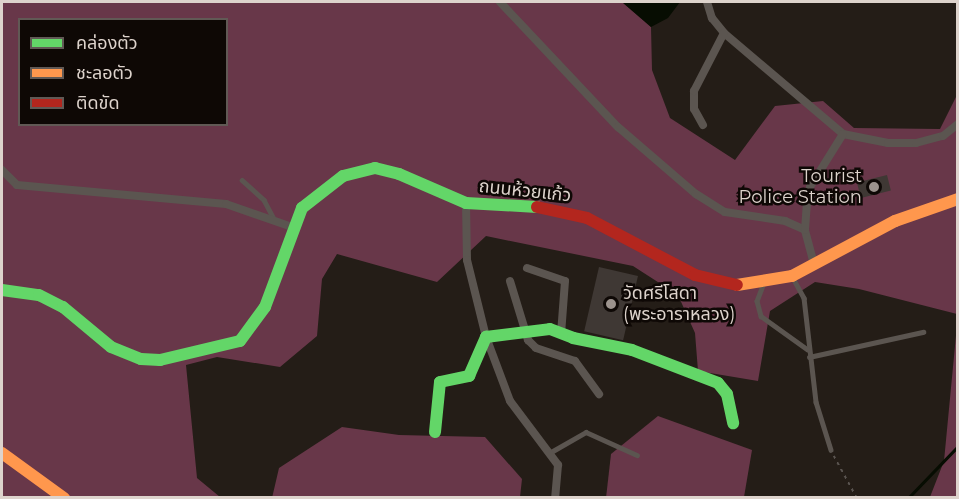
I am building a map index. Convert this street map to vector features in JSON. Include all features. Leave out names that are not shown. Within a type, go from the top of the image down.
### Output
[{"type":"main road","name":"ถนนห้วยแก้ว","points":[[2,290],[39,295],[63,307],[111,347],[141,358],[160,360],[223,348],[240,340],[265,307],[292,228],[302,208],[316,195],[358,170],[375,168],[399,174],[466,203],[565,211],[597,223],[695,275],[731,286],[764,283],[792,276],[895,221],[957,199]]},
{"type":"main road","points":[[435,432],[440,382],[469,376],[486,337],[550,329],[632,350],[718,383],[727,394],[733,423]]},
{"type":"main road","points":[[2,453],[64,498]]},
{"type":"street","points":[[500,2],[618,127],[696,194],[725,212],[786,221],[805,230]]},
{"type":"street","points":[[707,2],[712,18],[723,33],[843,134],[888,143],[916,143],[943,136],[957,124]]},
{"type":"street","points":[[703,125],[694,109],[694,90],[723,33]]},
{"type":"street","points":[[814,264],[805,230],[810,187],[843,134]]},
{"type":"street","points":[[2,170],[17,185],[226,204],[292,228]]},
{"type":"street","points":[[466,203],[467,260],[486,337],[510,401],[551,452],[558,465],[555,498]]},
{"type":"street","points":[[527,268],[565,281],[561,333]]},
{"type":"street","points":[[510,281],[523,332],[533,346],[581,366],[599,394]]},
{"type":"lane","points":[[242,180],[264,200],[276,222]]},
{"type":"lane","points":[[792,276],[804,298],[808,357],[816,402],[831,450]]},
{"type":"lane","points":[[764,283],[757,301],[761,316],[807,349]]},
{"type":"lane","points":[[808,357],[923,332]]},
{"type":"lane","points":[[551,452],[586,432],[637,455]]},
{"type":"path","points":[[831,450],[857,498]]},
{"type":"shaded area","points":[[2,2],[622,2],[651,27],[652,70],[670,118],[735,160],[775,106],[823,101],[854,128],[940,129],[957,95],[957,314],[859,289],[815,282],[770,311],[758,381],[698,371],[695,333],[678,295],[633,266],[486,236],[437,282],[337,254],[322,279],[317,336],[280,367],[217,357],[186,365],[197,478],[220,497],[2,497]]},
{"type":"shaded area","points":[[622,2],[680,2],[668,18],[651,27]]},
{"type":"shaded area","points":[[957,325],[957,497],[930,497],[944,461]]},
{"type":"shaded area","points":[[658,416],[752,450],[744,497],[606,498],[611,454]]},
{"type":"shaded area","points":[[342,427],[399,435],[485,437],[522,479],[520,497],[272,498],[279,468]]},
{"type":"building","name":"Tourist Police Station","points":[[887,175],[891,191],[861,198],[857,182]]},
{"type":"building","name":"วัดศรีโสดา (พระอาราหลวง)","points":[[599,267],[638,276],[623,340],[584,331]]},
{"type":"waterway","points":[[908,498],[958,446]]},
{"type":"traffic: fast","points":[[2,290],[39,295],[63,307],[111,347],[141,359],[160,360],[240,341],[265,307],[302,208],[343,176],[375,168],[399,174],[466,203],[537,207]]},
{"type":"traffic: fast","points":[[435,432],[440,382],[469,376],[486,337],[550,329],[573,338],[632,350],[718,383],[727,394],[733,423]]},
{"type":"traffic: slow","points":[[737,285],[792,276],[895,221],[958,199]]},
{"type":"traffic: slow","points":[[2,453],[64,498]]},
{"type":"traffic: jam","points":[[537,207],[587,218],[695,275],[737,285]]},
{"type":"place","name":"Tourist Police Station","points":[[874,187]]},
{"type":"place","name":"วัดศรีโสดา (พระอาราหลวง)","points":[[611,304]]}]
